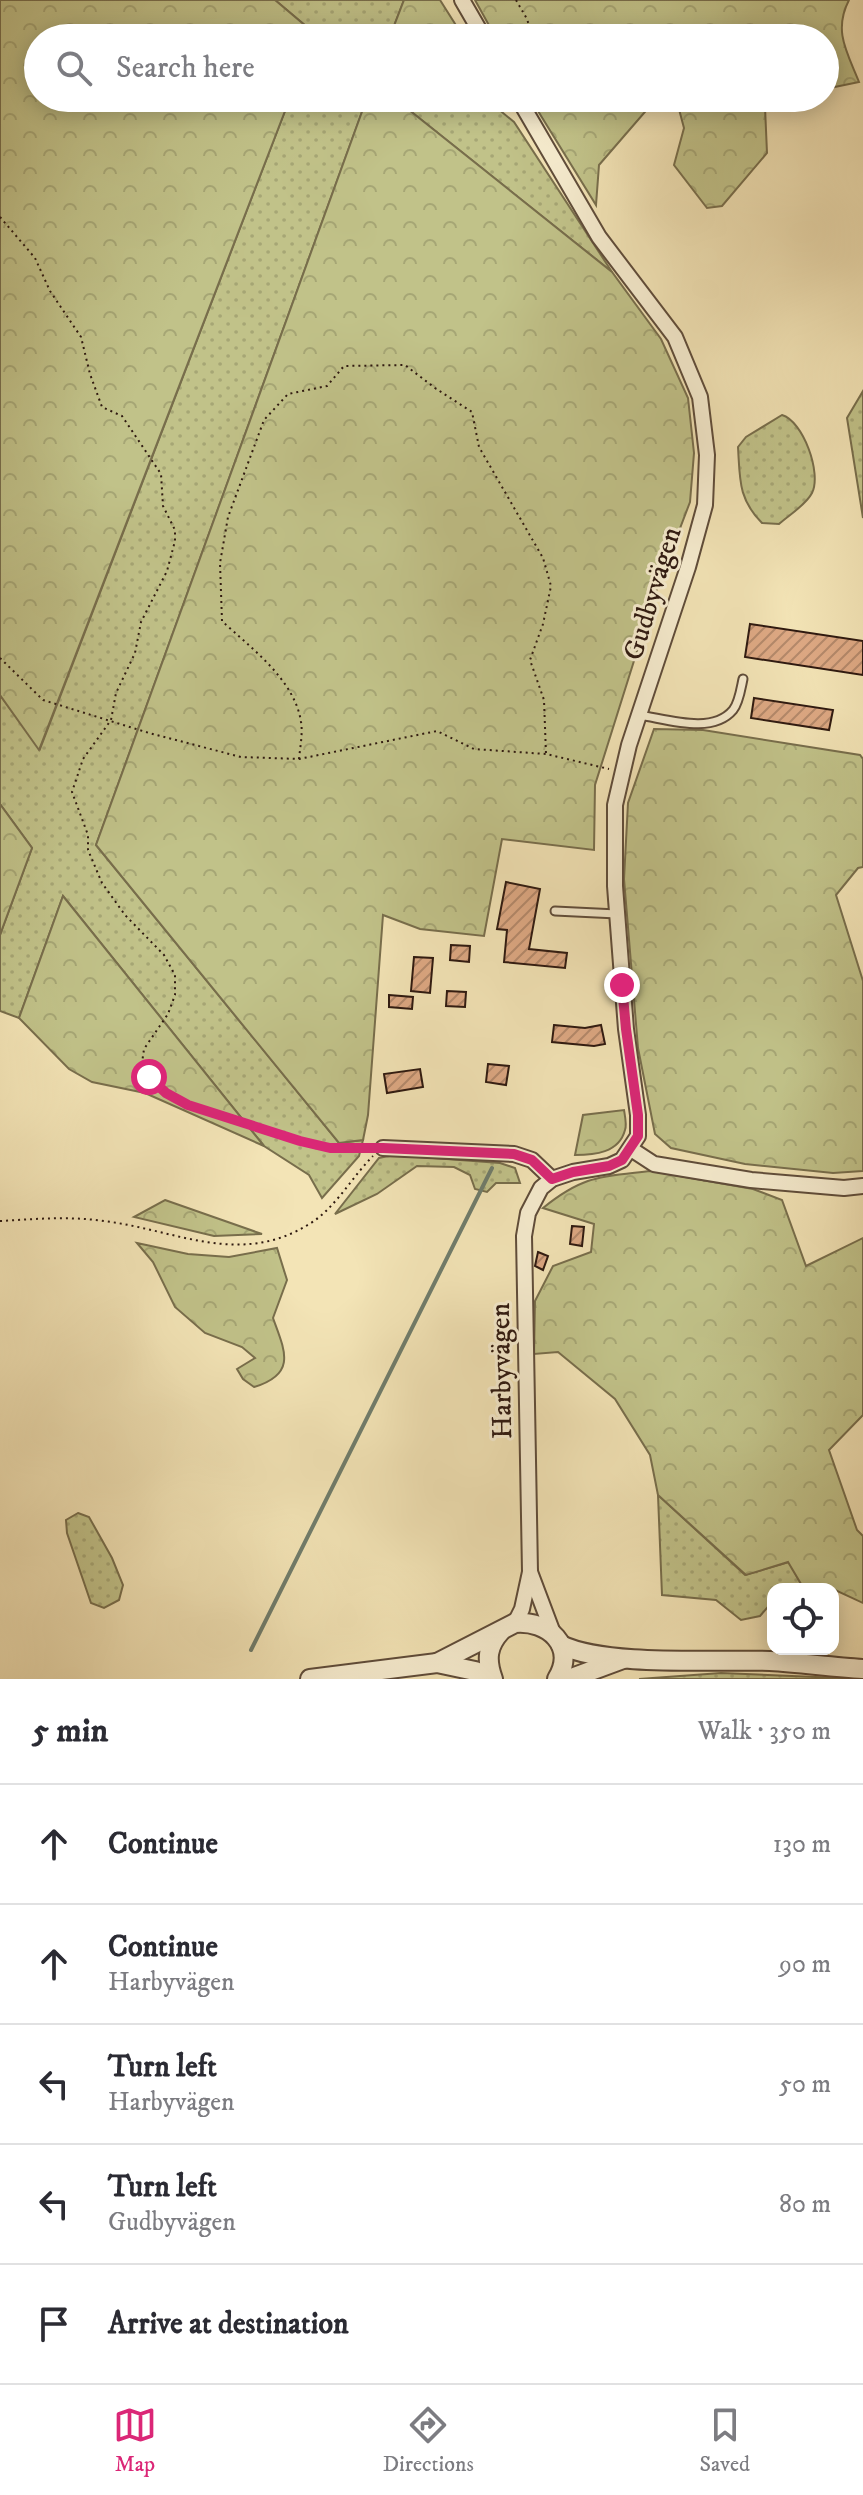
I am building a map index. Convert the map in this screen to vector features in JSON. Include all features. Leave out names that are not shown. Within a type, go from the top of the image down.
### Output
[{"type":"street","points":[[462,0],[476,24]]},
{"type":"street","name":"Gudbyvägen","points":[[526,112],[599,237],[675,337],[700,397],[707,455],[705,505],[639,715],[615,805],[617,914],[626,1029],[638,1115],[638,1136],[631,1149]]},
{"type":"street","points":[[383,1148],[514,1154],[532,1160],[552,1179],[609,1166],[622,1160],[631,1149],[654,1164],[751,1180],[844,1188],[863,1186]]},
{"type":"street","name":"Harbyvägen","points":[[509,1626],[522,1609],[530,1572],[524,1236],[532,1206],[541,1188],[552,1179]]},
{"type":"street","name":"Harbyvägen","points":[[530,1572],[557,1639]]},
{"type":"street","points":[[437,1663],[509,1626],[529,1621],[542,1625],[575,1652],[625,1658],[773,1661],[863,1669]]},
{"type":"street","points":[[493,1679],[488,1666],[488,1652],[493,1639],[509,1626]]},
{"type":"street","points":[[557,1639],[564,1659],[557,1679]]},
{"type":"street","points":[[569,1679],[625,1658]]},
{"type":"street","points":[[310,1679],[437,1663],[475,1671],[493,1679]]},
{"type":"lane","points":[[639,715],[704,724],[718,721],[735,709],[743,679]]},
{"type":"lane","points":[[555,911],[617,914]]},
{"type":"path","points":[[516,0],[529,24]]},
{"type":"path","points":[[0,217],[35,258],[50,291],[81,337],[102,407],[122,416],[161,474],[163,506],[175,530],[174,551],[141,622],[135,653],[116,693],[111,720],[83,759],[72,792],[88,835],[88,850],[102,883],[125,915],[164,955],[175,975],[175,995],[168,1014],[144,1049],[142,1063],[149,1077],[166,1093],[188,1105],[330,1148],[383,1148]]},
{"type":"path","points":[[299,759],[301,721],[288,687],[222,621],[220,563],[228,517],[264,420],[288,394],[327,386],[344,366],[405,365],[472,412],[479,447],[543,558],[551,586],[543,624],[530,660],[544,700],[546,754]]},
{"type":"path","points":[[0,658],[43,700],[241,757],[299,759],[437,731],[474,749],[546,754],[622,772]]},
{"type":"path","points":[[0,1221],[61,1218],[105,1221],[197,1242],[240,1246],[285,1237],[313,1222],[370,1158],[383,1148]]},
{"type":"green space","points":[[0,0],[275,0],[303,24],[24,24],[24,112],[285,112],[39,750],[0,695]]},
{"type":"green space","points":[[275,0],[404,0],[395,24],[303,24]]},
{"type":"green space","points":[[404,0],[440,0],[455,24],[395,24]]},
{"type":"green space","points":[[475,0],[849,0],[844,11],[842,32],[859,82],[839,86],[839,24],[488,24]]},
{"type":"green space","points":[[285,112],[362,112],[96,845],[339,1143],[363,1140],[359,1156],[322,1198],[309,1175],[264,1146],[63,896],[19,1018],[0,1011],[0,935],[32,848],[0,804],[0,695],[40,749]]},
{"type":"green space","points":[[362,112],[412,112],[612,272],[661,339],[688,398],[694,453],[690,502],[655,594],[595,785],[594,850],[502,839],[484,936],[420,929],[383,915],[368,1115],[363,1140],[339,1143],[96,845]]},
{"type":"green space","points":[[412,112],[502,112],[514,122],[612,272]]},
{"type":"green space","points":[[539,112],[645,112],[599,165],[596,205]]},
{"type":"green space","points":[[680,112],[765,112],[767,153],[722,206],[707,208],[674,165],[684,128]]},
{"type":"green space","points":[[863,391],[863,518],[847,418]]},
{"type":"green space","points":[[782,415],[797,427],[809,449],[814,484],[806,502],[779,524],[762,523],[744,497],[738,447],[746,437]]},
{"type":"green space","points":[[654,729],[703,730],[860,755],[863,759],[863,867],[858,868],[836,895],[863,981],[863,1171],[833,1173],[745,1164],[671,1148],[655,1134],[638,1048],[624,879],[628,803]]},
{"type":"green space","points":[[0,804],[32,848],[0,935]]},
{"type":"green space","points":[[63,896],[264,1146],[145,1093],[92,1082],[69,1069],[19,1018]]},
{"type":"green space","points":[[624,1110],[626,1128],[617,1144],[598,1153],[575,1155],[583,1115]]},
{"type":"green space","points":[[393,1155],[500,1163],[515,1168],[520,1183],[496,1183],[487,1192],[475,1189],[470,1175],[454,1167],[417,1166],[377,1194],[335,1214],[379,1158]]},
{"type":"green space","points":[[651,1171],[753,1189],[782,1200],[806,1266],[863,1238],[863,1415],[829,1450],[857,1530],[863,1536],[863,1603],[839,1592],[839,1583],[800,1583],[788,1562],[746,1575],[658,1495],[650,1455],[615,1399],[558,1352],[534,1354],[535,1301],[553,1266],[591,1252],[594,1224],[543,1208],[582,1183]]},
{"type":"green space","points":[[165,1200],[262,1234],[214,1236],[134,1217]]},
{"type":"green space","points":[[137,1243],[188,1254],[229,1257],[277,1248],[287,1280],[273,1318],[284,1351],[282,1368],[277,1375],[254,1387],[243,1379],[237,1369],[255,1358],[242,1347],[205,1333],[175,1307],[153,1262]]},
{"type":"green space","points":[[658,1495],[745,1575],[789,1562],[801,1583],[767,1583],[767,1608],[760,1616],[741,1620],[716,1600],[662,1595]]},
{"type":"green space","points":[[78,1513],[89,1517],[123,1585],[119,1600],[104,1608],[91,1603],[67,1533],[66,1520]]},
{"type":"green space","points":[[721,1673],[863,1679],[639,1679]]},
{"type":"building","points":[[750,624],[863,641],[863,675],[745,657]]},
{"type":"building","points":[[754,698],[833,710],[829,730],[751,718]]},
{"type":"building","points":[[506,882],[540,889],[529,949],[567,953],[565,968],[504,962],[507,930],[497,929]]},
{"type":"building","points":[[451,945],[470,946],[469,962],[450,960]]},
{"type":"building","points":[[414,957],[433,958],[430,993],[411,991]]},
{"type":"building","points":[[447,991],[466,992],[465,1007],[446,1006]]},
{"type":"building","points":[[389,995],[413,997],[412,1009],[389,1007]]},
{"type":"building","points":[[554,1025],[585,1028],[601,1025],[605,1044],[594,1046],[552,1042]]},
{"type":"building","points":[[488,1064],[509,1066],[506,1085],[486,1082]]},
{"type":"building","points":[[420,1069],[423,1087],[387,1093],[384,1074]]},
{"type":"building","points":[[572,1226],[584,1227],[582,1246],[570,1244]]},
{"type":"building","points":[[538,1252],[548,1256],[543,1270],[535,1266]]},
{"type":"waterway","points":[[251,1650],[492,1168]]},
{"type":"route","points":[[149,1077],[166,1093],[188,1105],[300,1141],[330,1148],[514,1154],[532,1160],[552,1179],[622,1160],[638,1136],[622,985]]}]
